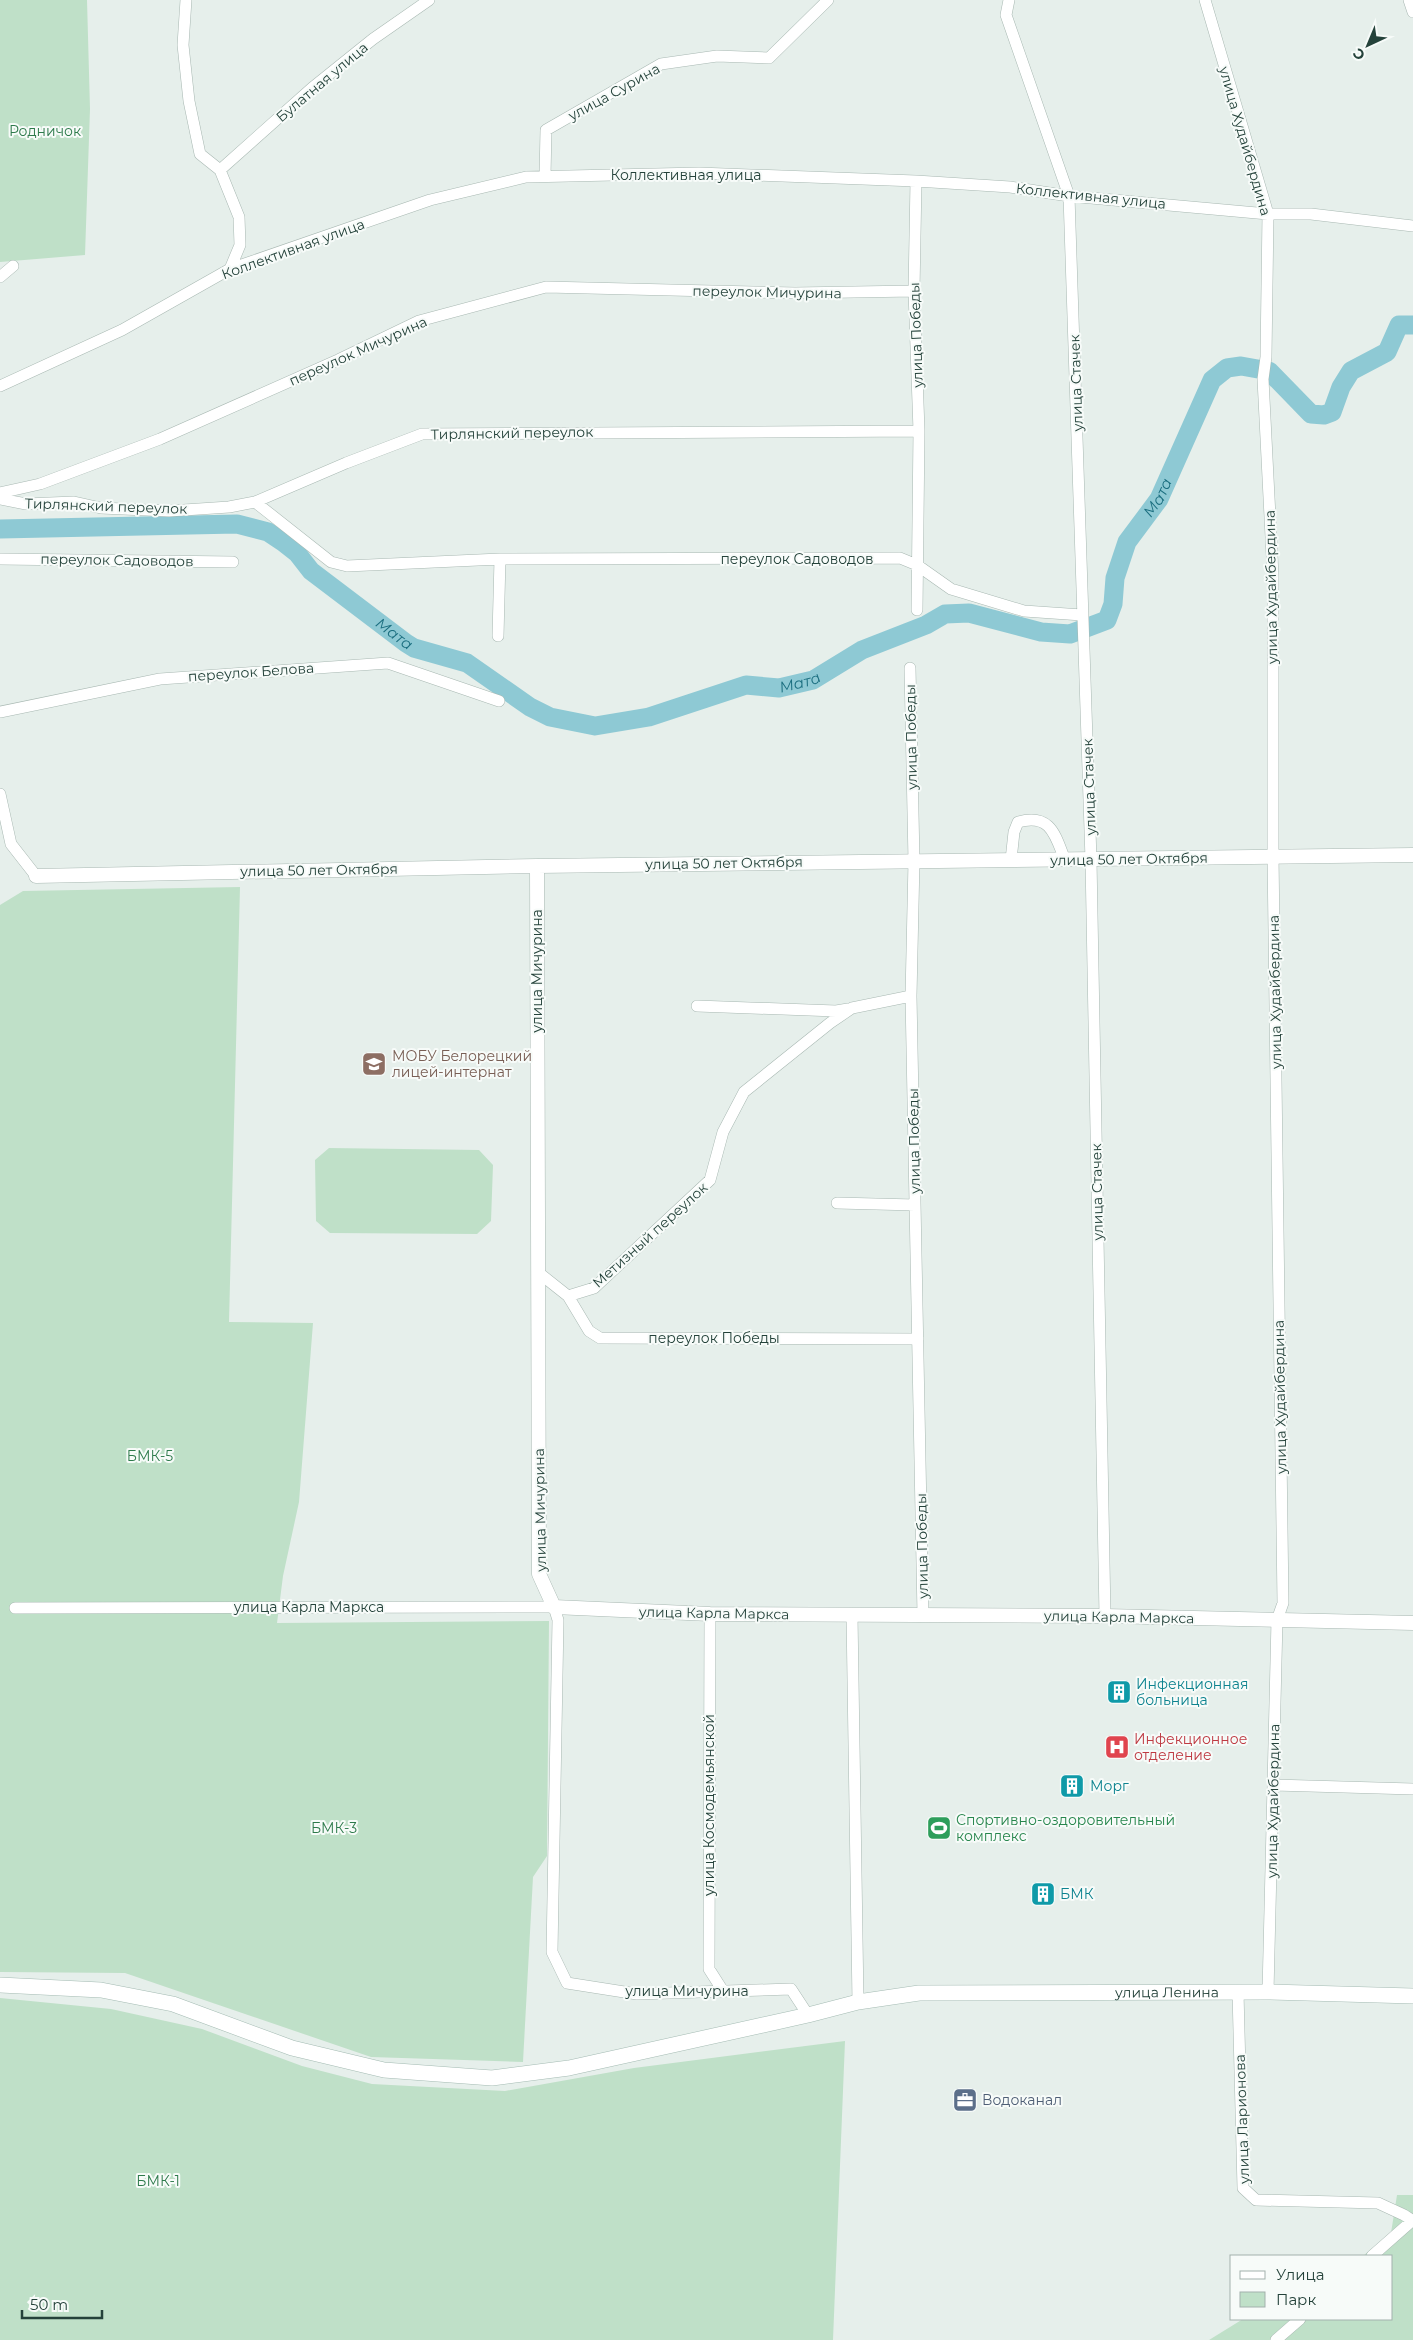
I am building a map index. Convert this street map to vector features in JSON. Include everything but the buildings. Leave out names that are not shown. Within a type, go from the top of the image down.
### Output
[{"type":"main road","name":"улица Ленина","points":[[0,1985],[110,1992],[174,2004],[292,2048],[384,2070],[492,2078],[569,2068],[808,2015],[858,2002],[919,1993],[1268,1992],[1413,1996]]},
{"type":"street","points":[[186,0],[183,45],[189,101],[200,154],[220,170],[239,217],[240,245],[230,269]]},
{"type":"street","name":"Булатная улица","points":[[220,170],[312,88],[373,39],[429,0]]},
{"type":"street","name":"улица Сурина","points":[[544,176],[546,130],[661,64],[717,56],[769,58],[828,0]]},
{"type":"street","name":"улица Стачек","points":[[1009,0],[1006,15],[1069,196],[1091,860],[1105,1616]]},
{"type":"street","name":"улица Худайбердина","points":[[1205,0],[1268,214],[1266,357],[1263,379],[1273,576],[1273,856],[1283,1601],[1277,1620],[1268,1992]]},
{"type":"street","points":[[1409,0],[1413,12]]},
{"type":"street","name":"Коллективная улица","points":[[0,386],[122,330],[230,269],[430,200],[526,177],[699,173],[1010,186],[1069,196],[1268,214],[1311,214],[1413,226]]},
{"type":"street","name":"улица Победы","points":[[916,181],[914,291],[919,431],[917,610]]},
{"type":"street","points":[[0,277],[14,266]]},
{"type":"street","name":"переулок Мичурина","points":[[0,493],[40,484],[160,439],[338,360],[419,321],[546,287],[795,294],[914,291]]},
{"type":"street","name":"Тирлянский переулок","points":[[0,499],[26,504],[74,502],[101,508],[169,511],[229,507],[256,502],[346,463],[422,434],[919,431]]},
{"type":"street","name":"переулок Садоводов","points":[[256,502],[331,562],[347,566],[500,559],[900,558],[917,565],[951,589],[1024,611],[1082,615]]},
{"type":"street","name":"переулок Садоводов","points":[[0,559],[233,562]]},
{"type":"street","points":[[498,636],[500,559]]},
{"type":"street","name":"переулок Белова","points":[[0,712],[160,679],[388,663],[499,701]]},
{"type":"street","name":"улица Победы","points":[[910,668],[914,861],[911,996],[923,1615]]},
{"type":"street","points":[[0,794],[11,844],[36,876]]},
{"type":"street","points":[[1011,860],[1014,832],[1018,822],[1033,818],[1046,822],[1055,836],[1065,860]]},
{"type":"street","name":"улица 50 лет Октября","points":[[36,876],[536,866],[1413,855]]},
{"type":"street","name":"улица Мичурина","points":[[536,866],[539,1574],[558,1620],[552,1952],[567,1983],[637,1994],[791,1990],[808,2015]]},
{"type":"street","name":"Метизный переулок","points":[[568,1296],[594,1288],[710,1180],[723,1132],[744,1092],[830,1023],[852,1008],[911,996]]},
{"type":"street","points":[[697,1006],[836,1011],[852,1008]]},
{"type":"street","points":[[837,1203],[915,1205]]},
{"type":"street","name":"переулок Победы","points":[[539,1273],[568,1296],[588,1331],[600,1338],[918,1339]]},
{"type":"street","name":"улица Карла Маркса","points":[[16,1608],[554,1607],[710,1614],[1105,1616],[1413,1623]]},
{"type":"street","name":"улица Космодемьянской","points":[[710,1614],[709,1969],[723,1991]]},
{"type":"street","points":[[852,1615],[858,2002]]},
{"type":"street","points":[[1274,1785],[1413,1789]]},
{"type":"street","name":"улица Ларионова","points":[[1238,1992],[1243,2188],[1256,2200],[1378,2203],[1404,2214],[1412,2220]]},
{"type":"street","points":[[1373,2255],[1412,2220]]},
{"type":"street","points":[[1276,2340],[1299,2320]]},
{"type":"green space","name":"Родничок","points":[[0,0],[87,0],[90,109],[85,255],[0,262]]},
{"type":"green space","points":[[240,887],[229,1322],[313,1323],[299,1502],[283,1576],[277,1623],[549,1621],[547,1856],[533,1877],[523,2062],[371,2057],[125,1973],[0,1972],[0,905],[23,891]]},
{"type":"green space","points":[[329,1148],[479,1150],[493,1165],[491,1221],[477,1234],[330,1233],[316,1221],[315,1160]]},
{"type":"green space","name":"БМК-1","points":[[0,1998],[111,2009],[202,2029],[302,2066],[372,2084],[505,2091],[634,2068],[845,2041],[833,2340],[0,2340]]},
{"type":"green space","points":[[1397,2195],[1413,2195],[1413,2340],[1209,2340],[1241,2320],[1393,2320],[1393,2255],[1364,2255],[1391,2233]]},
{"type":"waterway","name":"Мата","points":[[0,529],[237,524],[268,532],[297,553],[311,571],[414,648],[467,663],[530,707],[550,717],[595,726],[649,717],[746,685],[779,688],[813,680],[862,650],[926,625],[945,614],[969,613],[1041,632],[1070,634],[1107,620],[1113,604],[1115,578],[1127,542],[1159,499],[1212,380],[1227,368],[1241,366],[1269,371],[1311,414],[1324,415],[1332,412],[1341,387],[1351,371],[1387,352],[1399,325],[1413,325]]},
{"type":"place","name":"МОБУ Белорецкий лицей-интернат","points":[[374,1064]]},
{"type":"place","name":"Инфекционная больница","points":[[1119,1692]]},
{"type":"place","name":"Инфекционное отделение","points":[[1117,1747]]},
{"type":"place","name":"Морг","points":[[1072,1786]]},
{"type":"place","name":"Спортивно-оздоровительный комплекс","points":[[939,1828]]},
{"type":"place","name":"БМК","points":[[1043,1894]]},
{"type":"place","name":"Водоканал","points":[[965,2100]]},
{"type":"park label","name":"БМК-5","points":[[150,1456]]},
{"type":"park label","name":"БМК-3","points":[[334,1828]]}]
